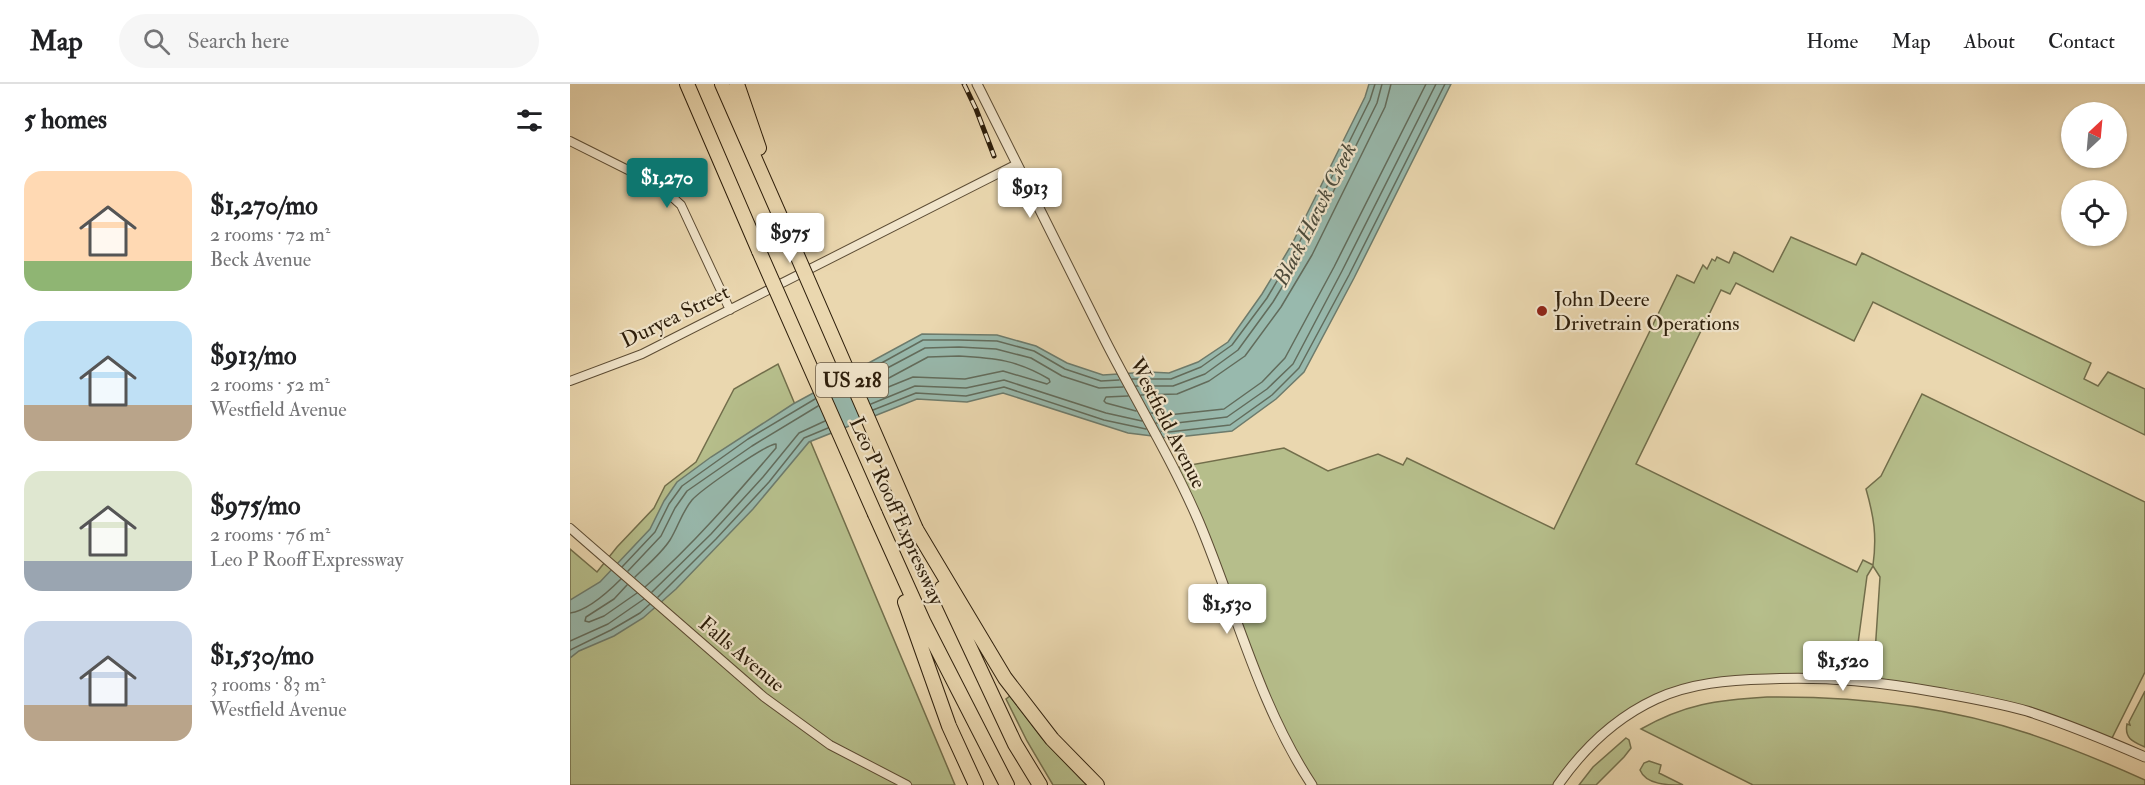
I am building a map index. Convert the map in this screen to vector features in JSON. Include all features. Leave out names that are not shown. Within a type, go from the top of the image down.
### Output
[{"type":"highway","points":[[677,84],[751,232]]},
{"type":"highway","name":"Leo P Rooff Expressway","points":[[687,84],[875,514],[919,627],[1006,785]]},
{"type":"highway","name":"Leo P Rooff Expressway","points":[[722,84],[916,529],[955,606],[1015,744],[1040,785]]},
{"type":"highway","points":[[737,84],[787,232]]},
{"type":"highway","points":[[955,606],[1027,709],[1052,739],[1097,785]]},
{"type":"highway","points":[[919,627],[949,726],[976,785]]},
{"type":"street","name":"Westfield Avenue","points":[[977,84],[1106,342],[1174,468],[1199,523],[1279,728],[1312,785]]},
{"type":"street","points":[[570,141],[660,186],[671,194],[681,206],[730,310]]},
{"type":"street","name":"Duryea Street","points":[[570,381],[642,354],[1017,164]]},
{"type":"street","name":"Falls Avenue","points":[[570,528],[764,698],[830,745],[907,785]]},
{"type":"street","points":[[1558,785],[1570,767],[1590,746],[1610,727],[1634,711],[1657,699],[1683,690],[1713,683],[1742,680],[1845,678],[1972,699],[2024,710],[2145,757]]},
{"type":"green space","points":[[1791,237],[1856,265],[1862,253],[2091,363],[2084,379],[2098,386],[2108,372],[2145,389],[2145,435],[1873,302],[1854,341],[1736,283],[1730,294],[1721,290],[1636,464],[1857,572],[1863,560],[1873,565],[1874,527],[1866,489],[1881,476],[1922,394],[2145,502],[2145,672],[2110,742],[2024,710],[1869,682],[1874,668],[1880,577],[1873,566],[1867,576],[1855,666],[1845,679],[1794,678],[1683,690],[1610,727],[1558,785],[1312,785],[1279,727],[1174,468],[1284,448],[1328,471],[1378,454],[1403,465],[1407,458],[1554,529],[1677,275],[1694,283],[1703,265],[1707,269],[1712,259],[1715,261],[1717,257],[1729,263],[1734,252],[1773,272]]},
{"type":"green space","points":[[778,364],[955,785],[570,785],[570,549],[597,572],[654,508],[665,486],[696,462],[734,389]]},
{"type":"green space","points":[[2145,691],[2145,747],[2128,737],[2126,729]]},
{"type":"green space","points":[[1010,696],[1042,738],[1087,785],[1053,785],[1006,699]]},
{"type":"green space","points":[[1767,697],[1867,701],[1966,716],[2030,734],[2074,750],[2145,780],[2145,785],[1753,785],[1641,729],[1672,714],[1702,705]]},
{"type":"green space","points":[[1626,738],[1631,748],[1596,785],[1579,785],[1593,767]]},
{"type":"green space","points":[[1649,761],[1661,765],[1659,773],[1683,785],[1658,783],[1647,779],[1640,770],[1644,763]]},
{"type":"water","name":"Black Hawk Creek","points":[[1369,84],[1451,84],[1304,372],[1276,399],[1232,431],[1169,438],[1128,433],[1003,393],[967,402],[917,399],[809,442],[753,509],[676,589],[643,618],[614,636],[579,651],[570,658],[570,600],[600,582],[650,529],[664,501],[677,482],[793,404],[922,334],[997,335],[1036,346],[1067,363],[1103,375],[1169,373],[1198,362],[1228,342],[1262,294],[1292,244],[1365,97]]},
{"type":"railway","points":[[964,84],[994,156]]},
{"type":"place","name":"John Deere Drivetrain Operations","points":[[1542,311]]}]
